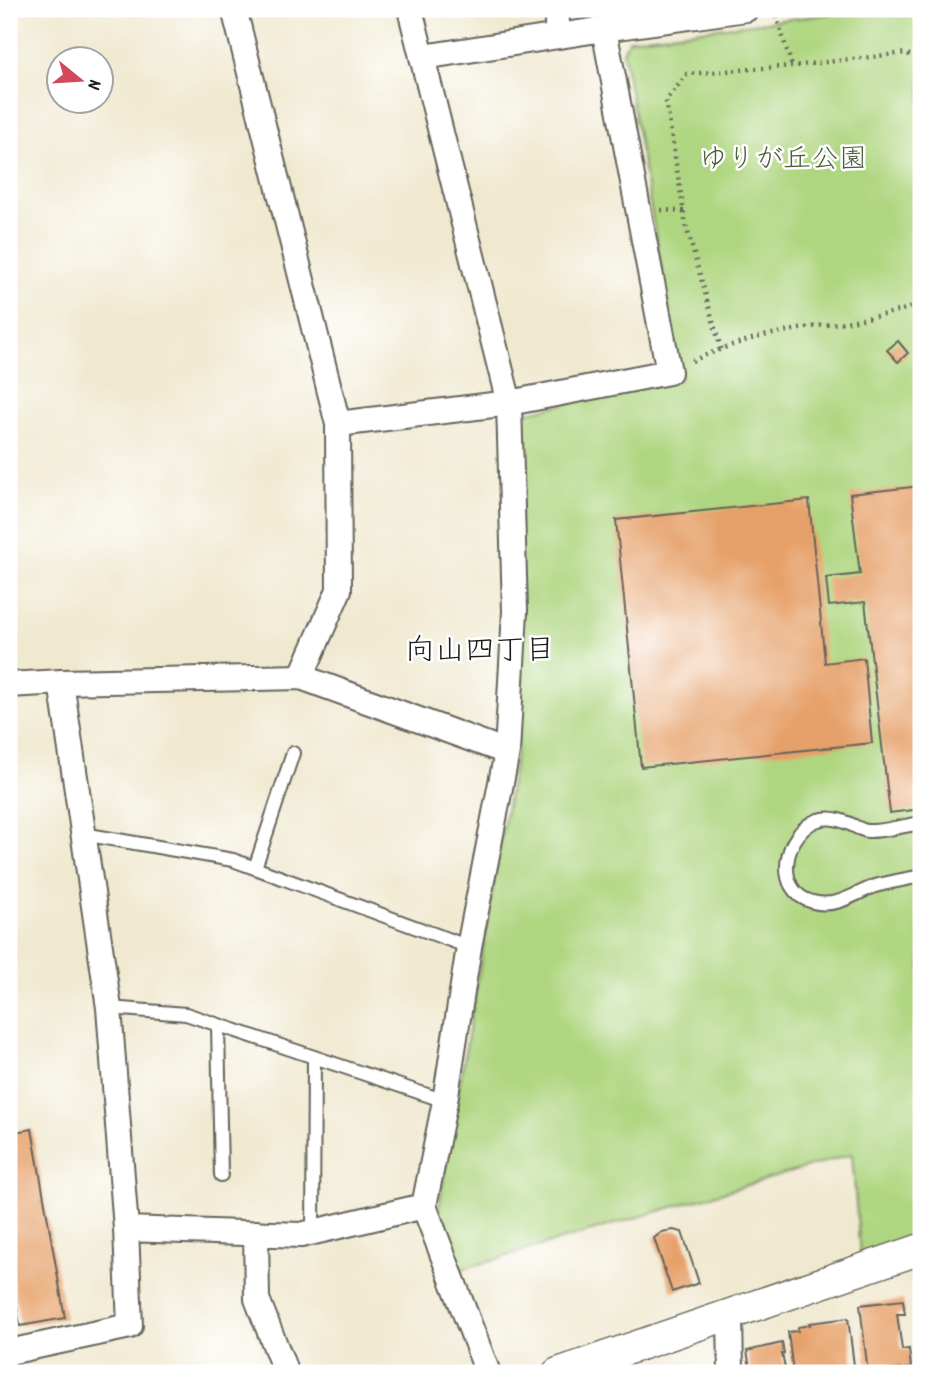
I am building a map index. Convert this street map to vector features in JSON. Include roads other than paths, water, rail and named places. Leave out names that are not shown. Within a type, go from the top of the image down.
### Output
[{"type":"street","points":[[234,9],[338,424],[339,590],[301,677]]},
{"type":"street","points":[[411,9],[509,403],[515,611],[507,752],[469,947],[445,1101],[424,1206],[488,1373]]},
{"type":"street","points":[[556,9],[558,36]]},
{"type":"street","points":[[423,57],[746,9]]},
{"type":"street","points":[[338,424],[509,403],[669,372],[604,29]]},
{"type":"street","points":[[9,685],[301,677],[507,752]]},
{"type":"street","points":[[9,1352],[130,1326],[109,1008],[61,682]]},
{"type":"street","points":[[125,1229],[301,1235],[424,1206]]},
{"type":"street","points":[[256,1233],[257,1299],[285,1373]]},
{"type":"street","points":[[558,1373],[921,1250]]},
{"type":"street","points":[[730,1315],[731,1373]]},
{"type":"lane","points":[[255,869],[293,753]]},
{"type":"lane","points":[[921,823],[867,832],[834,818],[817,821],[804,828],[792,842],[787,860],[788,878],[795,892],[813,903],[843,901],[878,885],[921,876]]},
{"type":"lane","points":[[83,834],[233,860],[469,947]]},
{"type":"lane","points":[[109,1008],[186,1014],[445,1101]]},
{"type":"lane","points":[[218,1025],[221,1175]]},
{"type":"lane","points":[[313,1232],[314,1057]]},
{"type":"district","name":"向山四丁目","points":[[480,653]]},
{"type":"park label","name":"ゆりが丘公園","points":[[783,162]]}]
